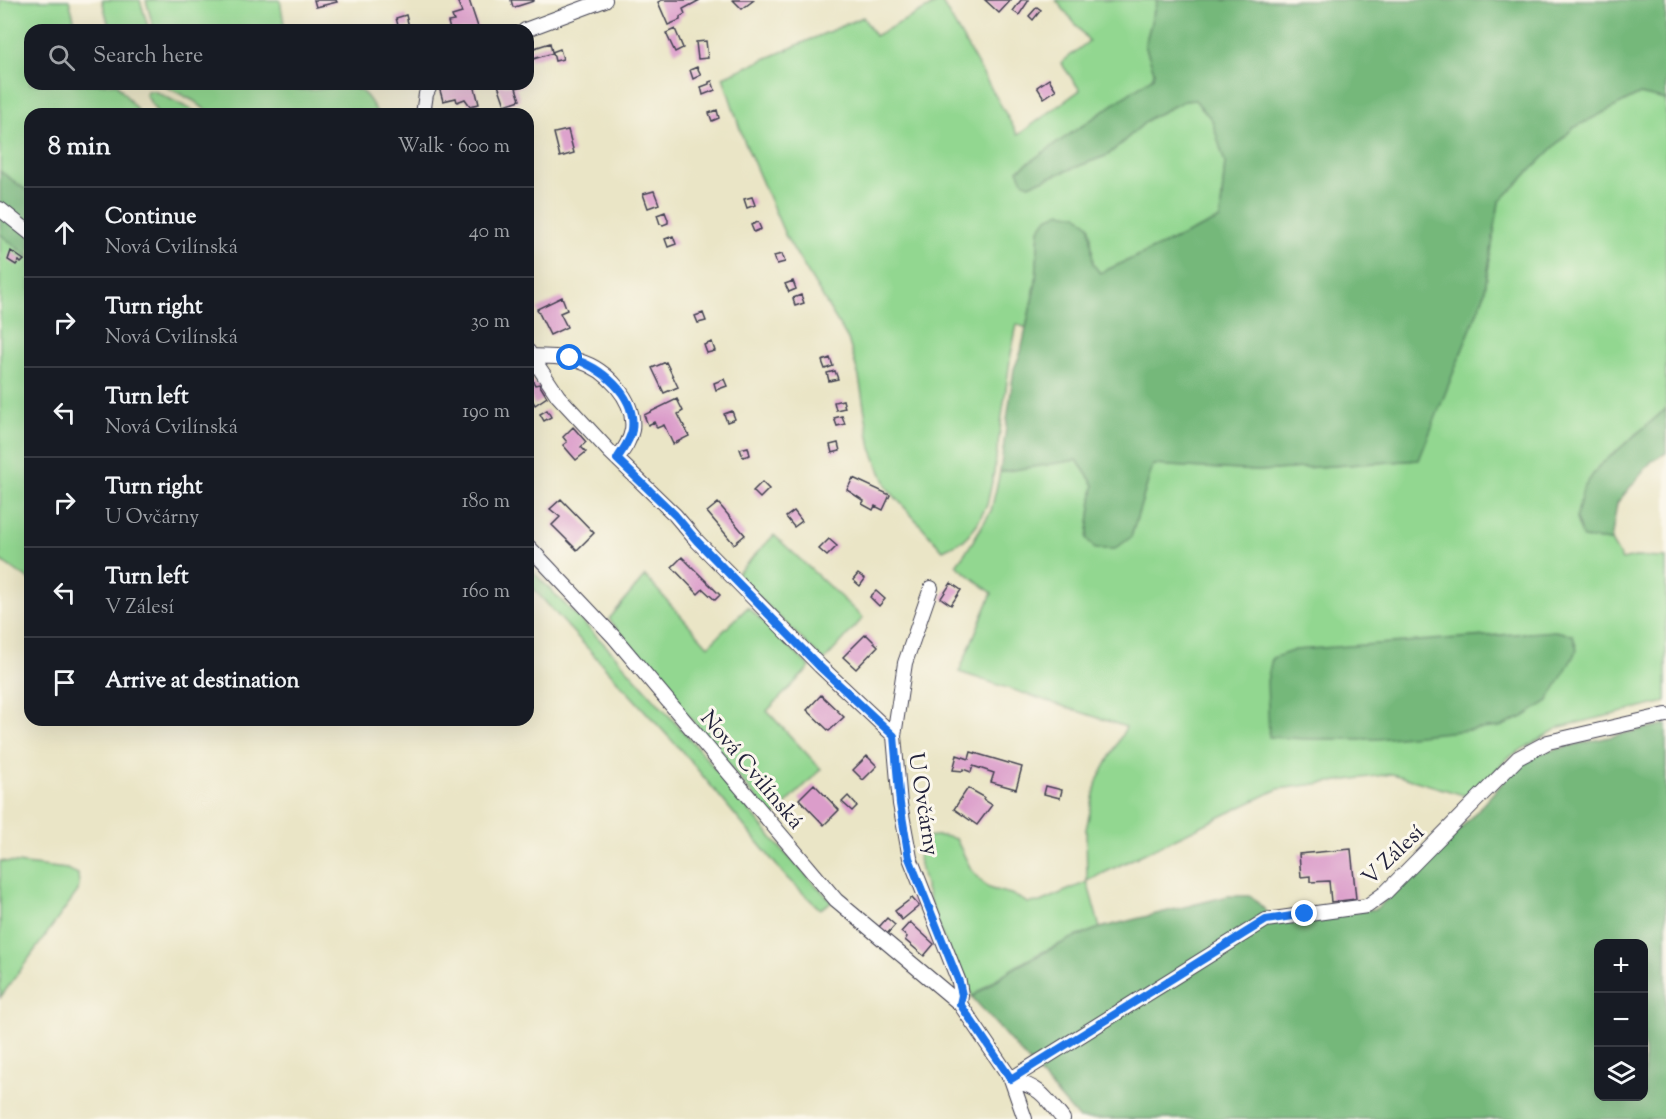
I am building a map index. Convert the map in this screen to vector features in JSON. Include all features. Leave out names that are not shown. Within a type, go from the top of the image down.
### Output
[{"type":"street","points":[[534,27],[604,0]]},
{"type":"street","points":[[424,108],[428,90]]},
{"type":"street","points":[[0,209],[24,228]]},
{"type":"street","points":[[534,354],[570,358],[582,362],[605,375],[619,390],[632,417],[632,429],[629,441],[617,459]]},
{"type":"street","points":[[534,359],[558,396],[617,459],[675,515],[697,541],[819,666],[894,736]]},
{"type":"street","name":"Nová Cvilínská","points":[[534,552],[614,637],[836,900],[960,1004]]},
{"type":"street","name":"U Ovčárny","points":[[932,588],[905,663],[894,736],[900,804],[909,858],[959,982],[962,995],[960,1004],[1011,1079],[1025,1119]]},
{"type":"street","name":"V Zálesí","points":[[1011,1079],[1266,920],[1367,906],[1385,893],[1518,758],[1548,742],[1666,715]]},
{"type":"street","points":[[1011,1079],[1033,1086],[1043,1094],[1063,1119]]},
{"type":"green space","points":[[0,0],[69,0],[75,24],[24,24],[24,90],[122,90],[135,108],[24,108],[24,189],[0,171]]},
{"type":"green space","points":[[102,0],[140,0],[147,24],[108,24]]},
{"type":"green space","points":[[146,0],[280,0],[284,24],[152,24]]},
{"type":"green space","points":[[1056,0],[1157,0],[1145,45],[1154,71],[1153,77],[1018,170],[1029,185],[1108,155],[1150,118],[1184,101],[1195,100],[1212,120],[1225,163],[1220,219],[1100,273],[1093,265],[1090,226],[1039,229],[1036,282],[1026,328],[1017,324],[987,505],[977,524],[964,540],[943,550],[888,489],[871,448],[859,377],[848,339],[786,237],[743,138],[723,77],[863,17],[875,36],[941,1],[1018,135],[1080,90],[1061,63],[1089,41]]},
{"type":"green space","points":[[1157,0],[1666,0],[1666,100],[1640,94],[1573,128],[1499,202],[1484,295],[1419,460],[1259,471],[1153,465],[1131,537],[1115,549],[1095,549],[1087,539],[1094,485],[1077,460],[1000,472],[1014,369],[1021,352],[1036,282],[1039,229],[1047,218],[1061,212],[1078,215],[1090,226],[1093,264],[1100,273],[1220,219],[1225,163],[1212,120],[1195,100],[1184,101],[1150,118],[1108,155],[1029,185],[1023,181],[1018,170],[1153,77],[1154,71],[1145,45]]},
{"type":"green space","points":[[173,90],[358,90],[374,108],[203,108]]},
{"type":"green space","points":[[147,91],[154,91],[188,108],[154,108],[146,95]]},
{"type":"green space","points":[[1640,94],[1666,100],[1666,409],[1598,467],[1583,538],[1611,541],[1622,560],[1635,557],[1666,558],[1666,702],[1560,727],[1509,757],[1470,797],[1392,774],[1278,789],[1087,881],[1100,928],[1033,957],[1001,975],[972,997],[965,976],[953,960],[936,919],[920,864],[921,842],[933,836],[956,839],[971,869],[986,886],[1011,894],[1028,903],[1040,902],[1087,882],[1086,829],[1097,781],[1126,727],[959,672],[992,593],[956,565],[991,511],[1000,472],[1077,460],[1094,485],[1087,539],[1131,537],[1153,465],[1259,471],[1418,460],[1484,295],[1499,202],[1573,128]]},
{"type":"green space","points":[[0,171],[24,189],[24,253],[0,234]]},
{"type":"green space","points":[[0,234],[24,253],[24,576],[0,560]]},
{"type":"green space","points":[[1666,409],[1666,453],[1652,461],[1617,503],[1611,541],[1583,538],[1576,519],[1583,489],[1598,467]]},
{"type":"green space","points":[[774,535],[863,618],[824,661],[736,575]]},
{"type":"green space","points":[[534,573],[614,654],[696,746],[782,850],[832,902],[820,909],[787,878],[688,758],[534,590]]},
{"type":"green space","points":[[645,576],[708,646],[748,607],[810,667],[767,711],[821,769],[772,818],[609,619]]},
{"type":"green space","points":[[1555,631],[1573,635],[1577,650],[1548,701],[1523,717],[1500,727],[1378,739],[1269,737],[1267,681],[1272,658],[1295,650]]},
{"type":"green space","points":[[1666,724],[1666,1119],[1079,1119],[972,997],[1016,967],[1070,939],[1100,928],[1228,896],[1251,896],[1276,921],[1376,909],[1443,848],[1515,769],[1540,753]]},
{"type":"green space","points":[[0,861],[67,869],[78,874],[79,885],[78,891],[0,998]]},
{"type":"building","points":[[314,0],[336,0],[337,2],[316,7]]},
{"type":"building","points":[[457,0],[469,0],[477,24],[448,24],[448,22],[454,21],[452,16],[462,13]]},
{"type":"building","points":[[511,0],[534,0],[534,1],[513,7]]},
{"type":"building","points":[[662,0],[700,0],[683,9],[685,14],[680,17],[680,20],[668,25],[658,2]]},
{"type":"building","points":[[733,0],[754,0],[742,9]]},
{"type":"building","points":[[985,0],[1011,0],[999,13]]},
{"type":"building","points":[[1021,0],[1029,0],[1019,15],[1013,11]]},
{"type":"building","points":[[1037,7],[1041,10],[1033,20],[1029,16]]},
{"type":"building","points":[[406,15],[408,24],[398,24],[396,18]]},
{"type":"building","points":[[675,29],[683,48],[675,52],[666,33]]},
{"type":"building","points":[[706,41],[708,58],[698,59],[696,42]]},
{"type":"building","points":[[550,43],[552,52],[560,49],[563,59],[555,61],[553,53],[534,59],[534,48]]},
{"type":"building","points":[[697,67],[701,75],[693,79],[690,70]]},
{"type":"building","points":[[1049,79],[1056,90],[1044,98],[1037,87]]},
{"type":"building","points":[[712,81],[715,90],[703,95],[701,87]]},
{"type":"building","points":[[440,90],[476,90],[479,104],[470,106],[465,99],[457,102],[456,98],[443,101]]},
{"type":"building","points":[[500,90],[517,90],[520,100],[505,105]]},
{"type":"building","points":[[717,110],[719,118],[712,121],[709,113]]},
{"type":"building","points":[[568,130],[574,153],[560,157],[554,133]]},
{"type":"building","points":[[654,191],[659,204],[648,208],[643,194]]},
{"type":"building","points":[[752,197],[755,205],[747,208],[744,199]]},
{"type":"building","points":[[665,212],[668,223],[663,225],[660,224],[657,215]]},
{"type":"building","points":[[758,222],[761,229],[754,232],[751,225]]},
{"type":"building","points":[[673,236],[676,244],[668,247],[665,239]]},
{"type":"building","points":[[11,251],[24,260],[21,263],[19,261],[16,265],[8,260]]},
{"type":"building","points":[[782,254],[785,262],[777,264],[774,256]]},
{"type":"building","points":[[793,281],[796,289],[789,292],[785,284]]},
{"type":"building","points":[[801,295],[804,303],[795,306],[793,298]]},
{"type":"building","points":[[562,297],[567,310],[560,313],[567,327],[550,335],[537,309]]},
{"type":"building","points":[[703,313],[706,321],[698,323],[695,316]]},
{"type":"building","points":[[712,342],[715,351],[707,353],[704,345]]},
{"type":"building","points":[[830,358],[833,366],[825,369],[822,361]]},
{"type":"building","points":[[666,362],[678,387],[664,393],[652,368]]},
{"type":"building","points":[[835,371],[838,379],[829,381],[827,373]]},
{"type":"building","points":[[724,379],[727,386],[716,390],[714,383]]},
{"type":"building","points":[[534,383],[539,384],[547,397],[535,405]]},
{"type":"building","points":[[677,399],[683,411],[678,414],[689,436],[673,444],[664,425],[657,428],[654,422],[648,425],[644,415]]},
{"type":"building","points":[[843,400],[845,408],[836,410],[834,402]]},
{"type":"building","points":[[547,410],[551,417],[544,421],[540,414]]},
{"type":"building","points":[[732,411],[735,419],[727,422],[724,414]]},
{"type":"building","points":[[842,416],[845,424],[837,426],[834,418]]},
{"type":"building","points":[[573,427],[586,442],[581,447],[586,452],[576,460],[563,445],[567,442],[563,437]]},
{"type":"building","points":[[838,443],[840,451],[832,453],[830,445]]},
{"type":"building","points":[[748,447],[750,455],[743,457],[740,449]]},
{"type":"building","points":[[853,478],[890,495],[883,510],[875,506],[873,510],[862,504],[864,501],[847,490]]},
{"type":"building","points":[[762,482],[769,489],[760,498],[753,491]]},
{"type":"building","points":[[561,499],[594,533],[577,550],[552,525],[560,517],[550,509]]},
{"type":"building","points":[[718,503],[745,535],[734,544],[707,512]]},
{"type":"building","points":[[794,511],[802,521],[794,527],[786,517]]},
{"type":"building","points":[[829,539],[837,546],[827,556],[819,549]]},
{"type":"building","points":[[682,557],[720,595],[715,600],[703,589],[698,594],[672,567]]},
{"type":"building","points":[[858,574],[865,579],[860,586],[853,580]]},
{"type":"building","points":[[951,583],[961,590],[951,605],[941,598]]},
{"type":"building","points":[[876,591],[885,599],[879,606],[870,597]]},
{"type":"building","points":[[866,634],[878,646],[856,669],[843,657]]},
{"type":"building","points":[[821,695],[844,717],[829,731],[807,710]]},
{"type":"building","points":[[971,752],[1022,767],[1016,789],[991,782],[994,773],[973,766],[971,772],[963,769],[963,771],[953,770],[957,755],[969,759]]},
{"type":"building","points":[[867,756],[877,766],[863,780],[853,770]]},
{"type":"building","points":[[814,784],[839,810],[824,825],[799,799]]},
{"type":"building","points":[[1046,786],[1062,790],[1060,798],[1044,794]]},
{"type":"building","points":[[968,788],[984,797],[983,799],[992,805],[977,825],[954,809]]},
{"type":"building","points":[[848,796],[857,806],[852,811],[842,802]]},
{"type":"building","points":[[1351,849],[1356,899],[1331,902],[1329,881],[1310,882],[1310,876],[1301,877],[1299,854]]},
{"type":"building","points":[[912,898],[919,906],[902,920],[895,911]]},
{"type":"building","points":[[887,918],[895,925],[887,934],[879,927]]},
{"type":"building","points":[[910,922],[934,944],[924,956],[905,940],[907,937],[901,932]]},
{"type":"route","points":[[570,358],[593,367],[605,375],[627,403],[632,417],[632,429],[629,441],[617,459],[675,515],[697,541],[819,666],[894,736],[900,804],[909,858],[959,982],[962,995],[960,1004],[1011,1079],[1266,920],[1305,914]]}]
